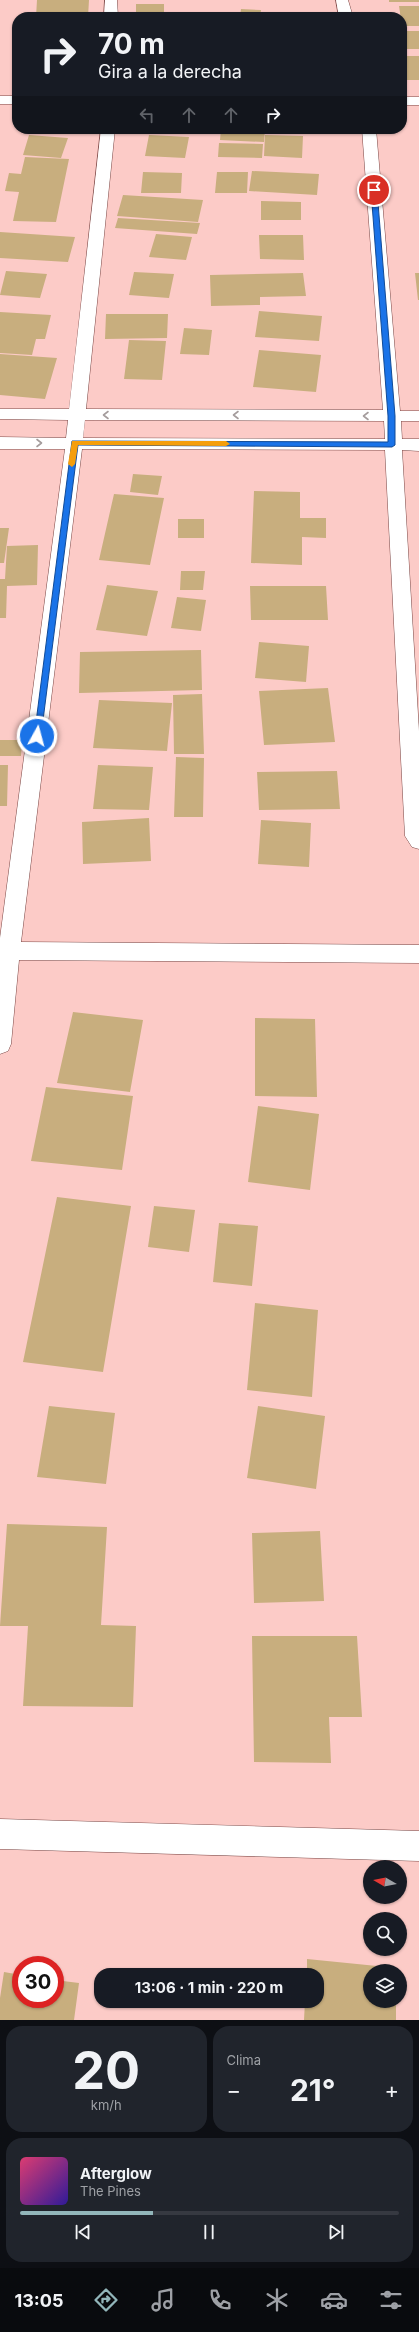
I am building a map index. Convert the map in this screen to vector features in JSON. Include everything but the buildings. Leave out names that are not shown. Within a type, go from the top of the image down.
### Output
[{"type":"street","points":[[111,0],[111,12]]},
{"type":"street","points":[[342,0],[345,12]]},
{"type":"street","points":[[0,100],[12,100]]},
{"type":"street","points":[[407,101],[419,101]]},
{"type":"street","points":[[0,1044],[4,951],[74,443],[107,134]]},
{"type":"street","points":[[370,134],[392,416],[392,445],[415,836],[419,841]]},
{"type":"street","points":[[0,414],[419,416]]},
{"type":"street","points":[[0,443],[419,445]]},
{"type":"street","points":[[4,951],[419,954]]},
{"type":"street","points":[[0,1834],[419,1846]]},
{"type":"slow traffic","points":[[72,464],[74,443],[226,444]]},
{"type":"route","points":[[37,736],[74,443],[392,445],[392,416],[374,190]]}]
